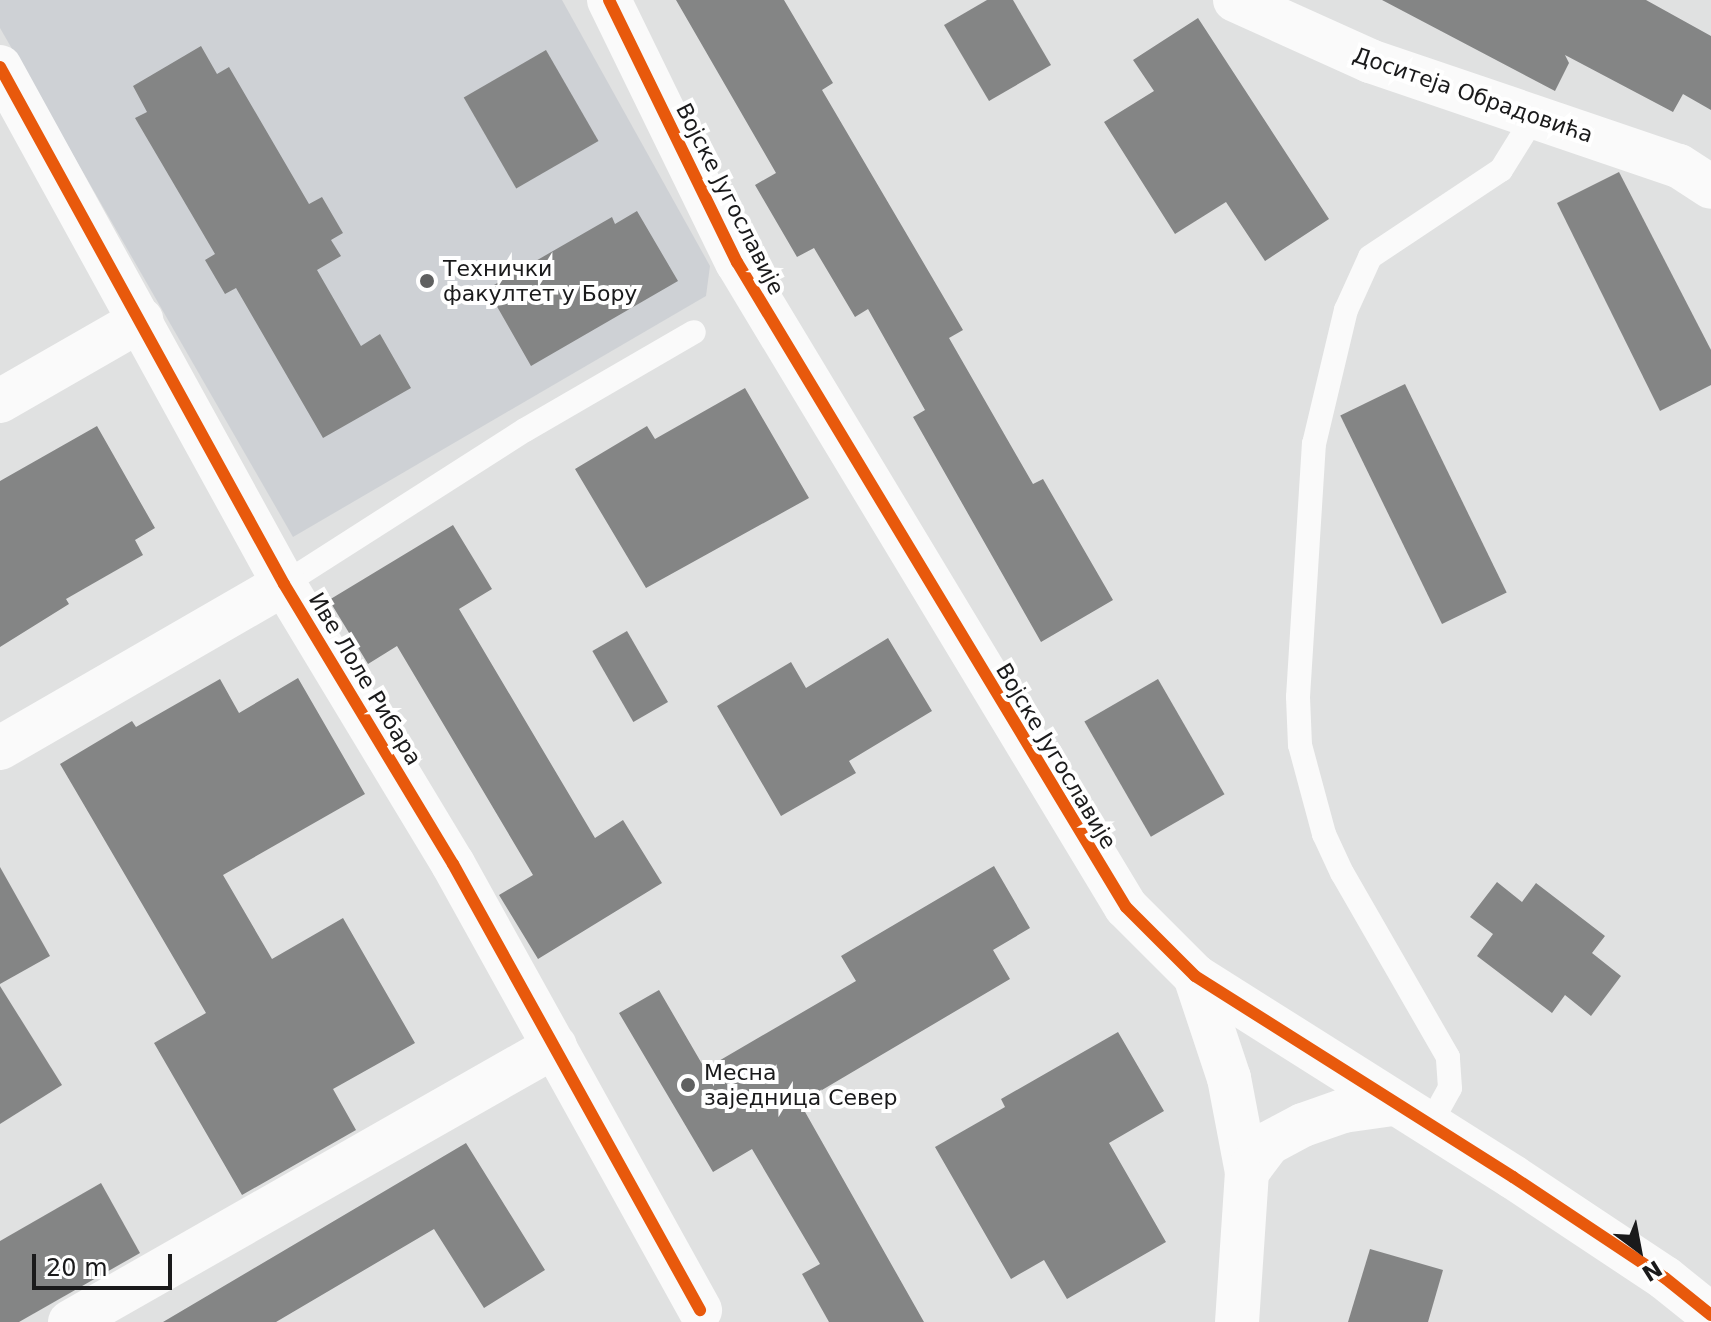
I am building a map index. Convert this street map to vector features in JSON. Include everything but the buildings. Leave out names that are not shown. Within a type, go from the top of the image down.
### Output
[{"type":"street","name":"Војске Југославије","points":[[609,0],[737,262],[775,329],[1126,907],[1195,976],[1665,1278],[1711,1315]]},
{"type":"street","name":"Доситеја Обрадовића","points":[[1235,0],[1370,61],[1532,120],[1679,166],[1711,187]]},
{"type":"street","name":"Иве Лоле Рибара","points":[[0,67],[284,584],[555,1046],[691,1316]]},
{"type":"street","points":[[0,401],[141,320]]},
{"type":"street","points":[[0,748],[284,584]]},
{"type":"street","points":[[1195,976],[1229,1078],[1247,1172],[1237,1322]]},
{"type":"street","points":[[85,1318],[555,1046]]},
{"type":"street","points":[[1247,1172],[1269,1143],[1303,1125],[1343,1111],[1411,1115]]},
{"type":"lane","points":[[1411,1115],[1450,1088],[1448,1057],[1336,860],[1300,745],[1298,697],[1314,444],[1346,310],[1370,257],[1501,170],[1532,120]]},
{"type":"lane","points":[[284,584],[525,430],[694,332]]},
{"type":"shaded area","name":"Технички факултет у Бору","points":[[0,0],[562,0],[710,266],[706,296],[293,537],[0,28]]},
{"type":"cycle path","points":[[609,0],[737,262],[1126,907],[1195,976],[1513,1177],[1665,1278],[1711,1315]]},
{"type":"cycle path","points":[[0,67],[284,584],[453,864],[700,1310]]},
{"type":"place","name":"Технички факултет у Бору","points":[[427,281]]},
{"type":"place","name":"Месна заједница Север","points":[[688,1085]]}]
